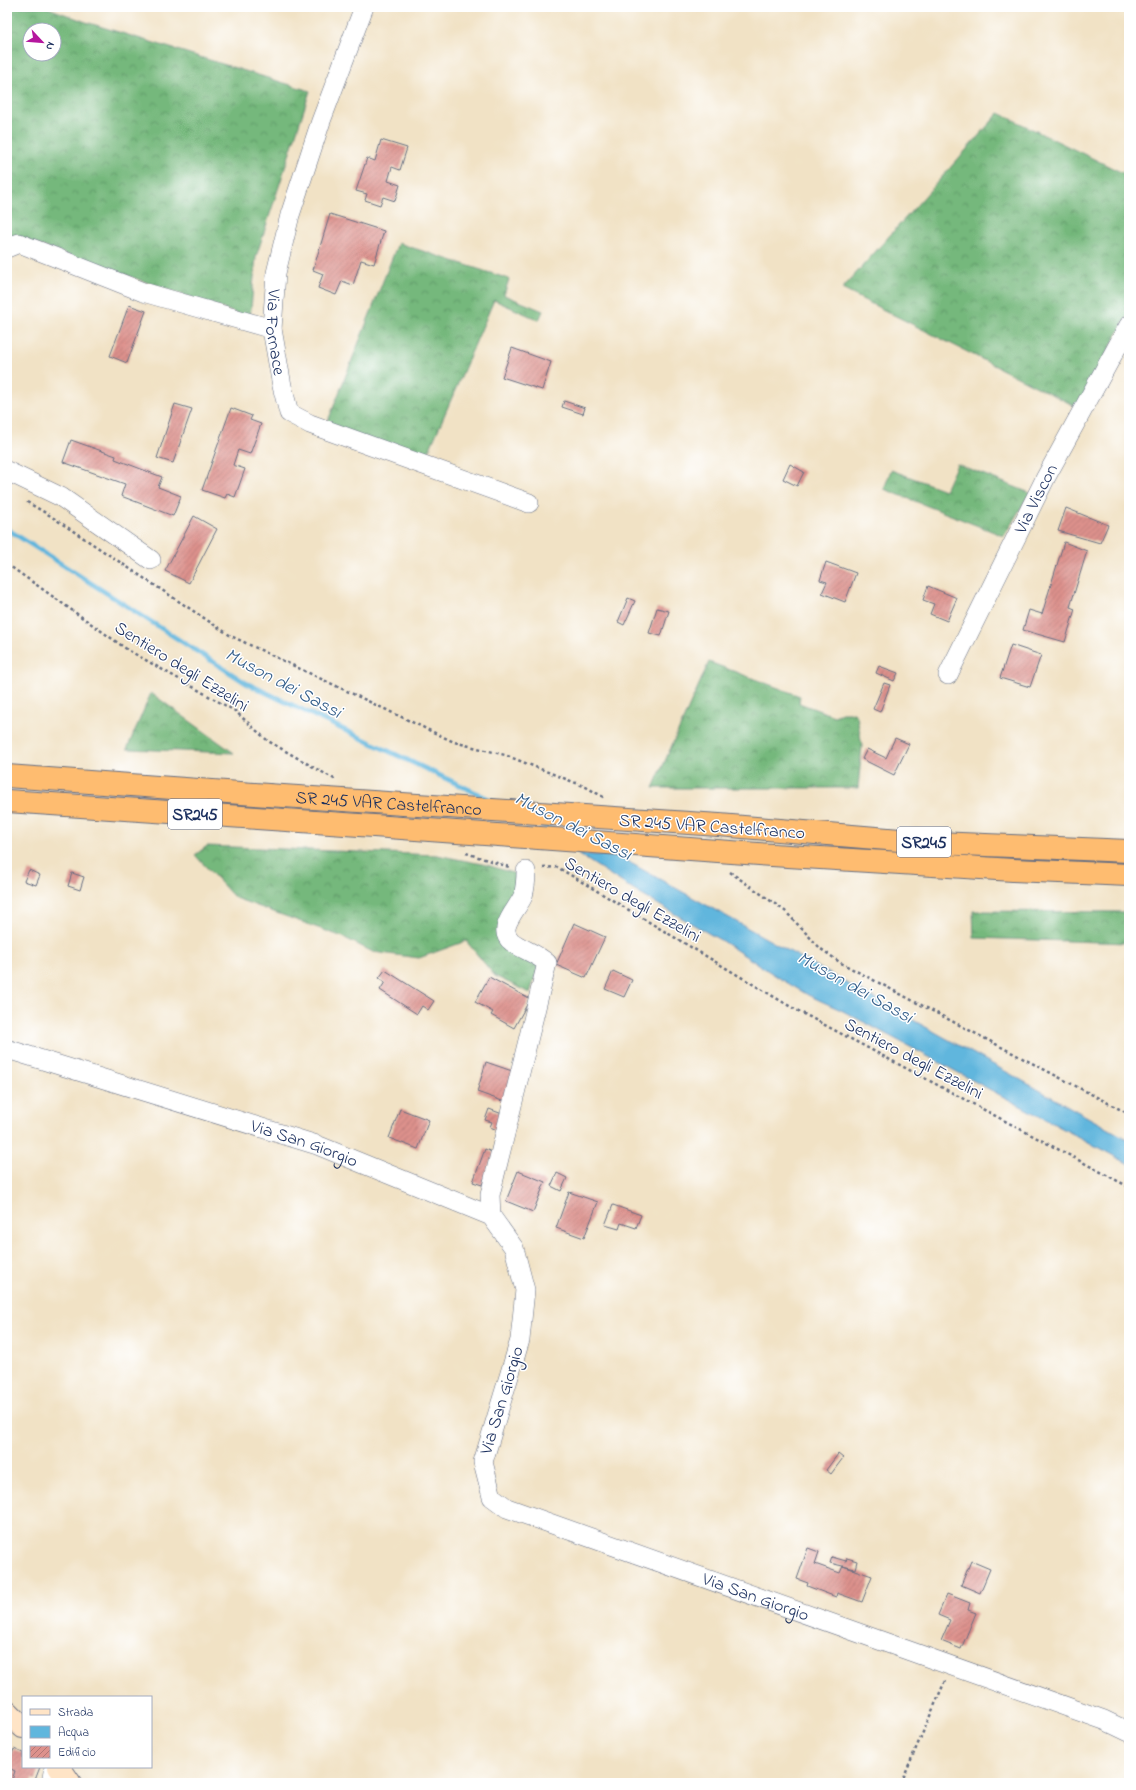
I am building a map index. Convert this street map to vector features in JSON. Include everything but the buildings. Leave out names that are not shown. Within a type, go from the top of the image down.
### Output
[{"type":"highway","name":"SR 245 VAR Castelfranco","points":[[7,776],[719,825],[936,843],[1129,851]]},
{"type":"highway","name":"SR 245 VAR Castelfranco","points":[[7,801],[772,855],[1014,870],[1129,875]]},
{"type":"street","name":"Via Fornace","points":[[364,7],[321,121],[290,215],[276,273],[272,329],[282,386],[289,413],[310,424],[529,503]]},
{"type":"street","points":[[7,248],[20,243],[143,292],[272,329]]},
{"type":"street","name":"Via Viscon","points":[[948,675],[1046,477],[1129,325]]},
{"type":"street","points":[[7,471],[61,497],[151,560]]},
{"type":"street","points":[[491,1216],[490,1195],[546,962],[540,956],[512,942],[506,936],[506,926],[523,895],[526,871]]},
{"type":"street","name":"Via San Giorgio","points":[[7,1049],[317,1145],[491,1216],[514,1248],[525,1290],[520,1340],[483,1462],[492,1497],[507,1508],[1104,1720],[1129,1732]]},
{"type":"street","points":[[7,1711],[22,1726]]},
{"type":"street","points":[[51,1783],[54,1768]]},
{"type":"street","points":[[60,1768],[70,1783]]},
{"type":"path","name":"Sentiero degli Ezzelini","points":[[7,564],[128,650],[236,711],[268,741],[339,781]]},
{"type":"path","name":"Sentiero degli Ezzelini","points":[[464,851],[470,855],[526,871],[557,867],[791,1006],[1129,1187]]},
{"type":"path","points":[[901,1783],[952,1666]]},
{"type":"green space","points":[[7,7],[46,7],[86,22],[310,91],[256,257],[250,318],[7,234]]},
{"type":"green space","points":[[999,113],[1129,176],[1129,313],[1077,407],[842,289]]},
{"type":"green space","points":[[398,243],[509,279],[504,295],[543,311],[539,320],[494,300],[425,460],[326,426]]},
{"type":"green space","points":[[957,464],[1030,493],[1004,536],[884,489],[891,470],[945,490]]},
{"type":"green space","points":[[709,662],[800,696],[799,703],[834,716],[842,713],[854,713],[857,716],[862,746],[858,788],[653,788]]},
{"type":"green space","points":[[151,693],[234,753],[127,749]]},
{"type":"green space","points":[[207,846],[437,855],[487,865],[516,874],[515,893],[497,932],[539,964],[530,993],[495,976],[466,941],[419,958],[373,952],[343,937],[235,898],[195,855]]},
{"type":"green space","points":[[973,911],[1129,912],[1129,943],[974,938]]},
{"type":"water","points":[[578,854],[618,856],[1129,1140],[1129,1164],[843,1011],[808,995],[722,941],[640,894]]},
{"type":"waterway","name":"Muson dei Sassi","points":[[7,529],[246,683],[493,801]]},
{"type":"waterway","name":"Muson dei Sassi","points":[[535,821],[553,830]]}]
